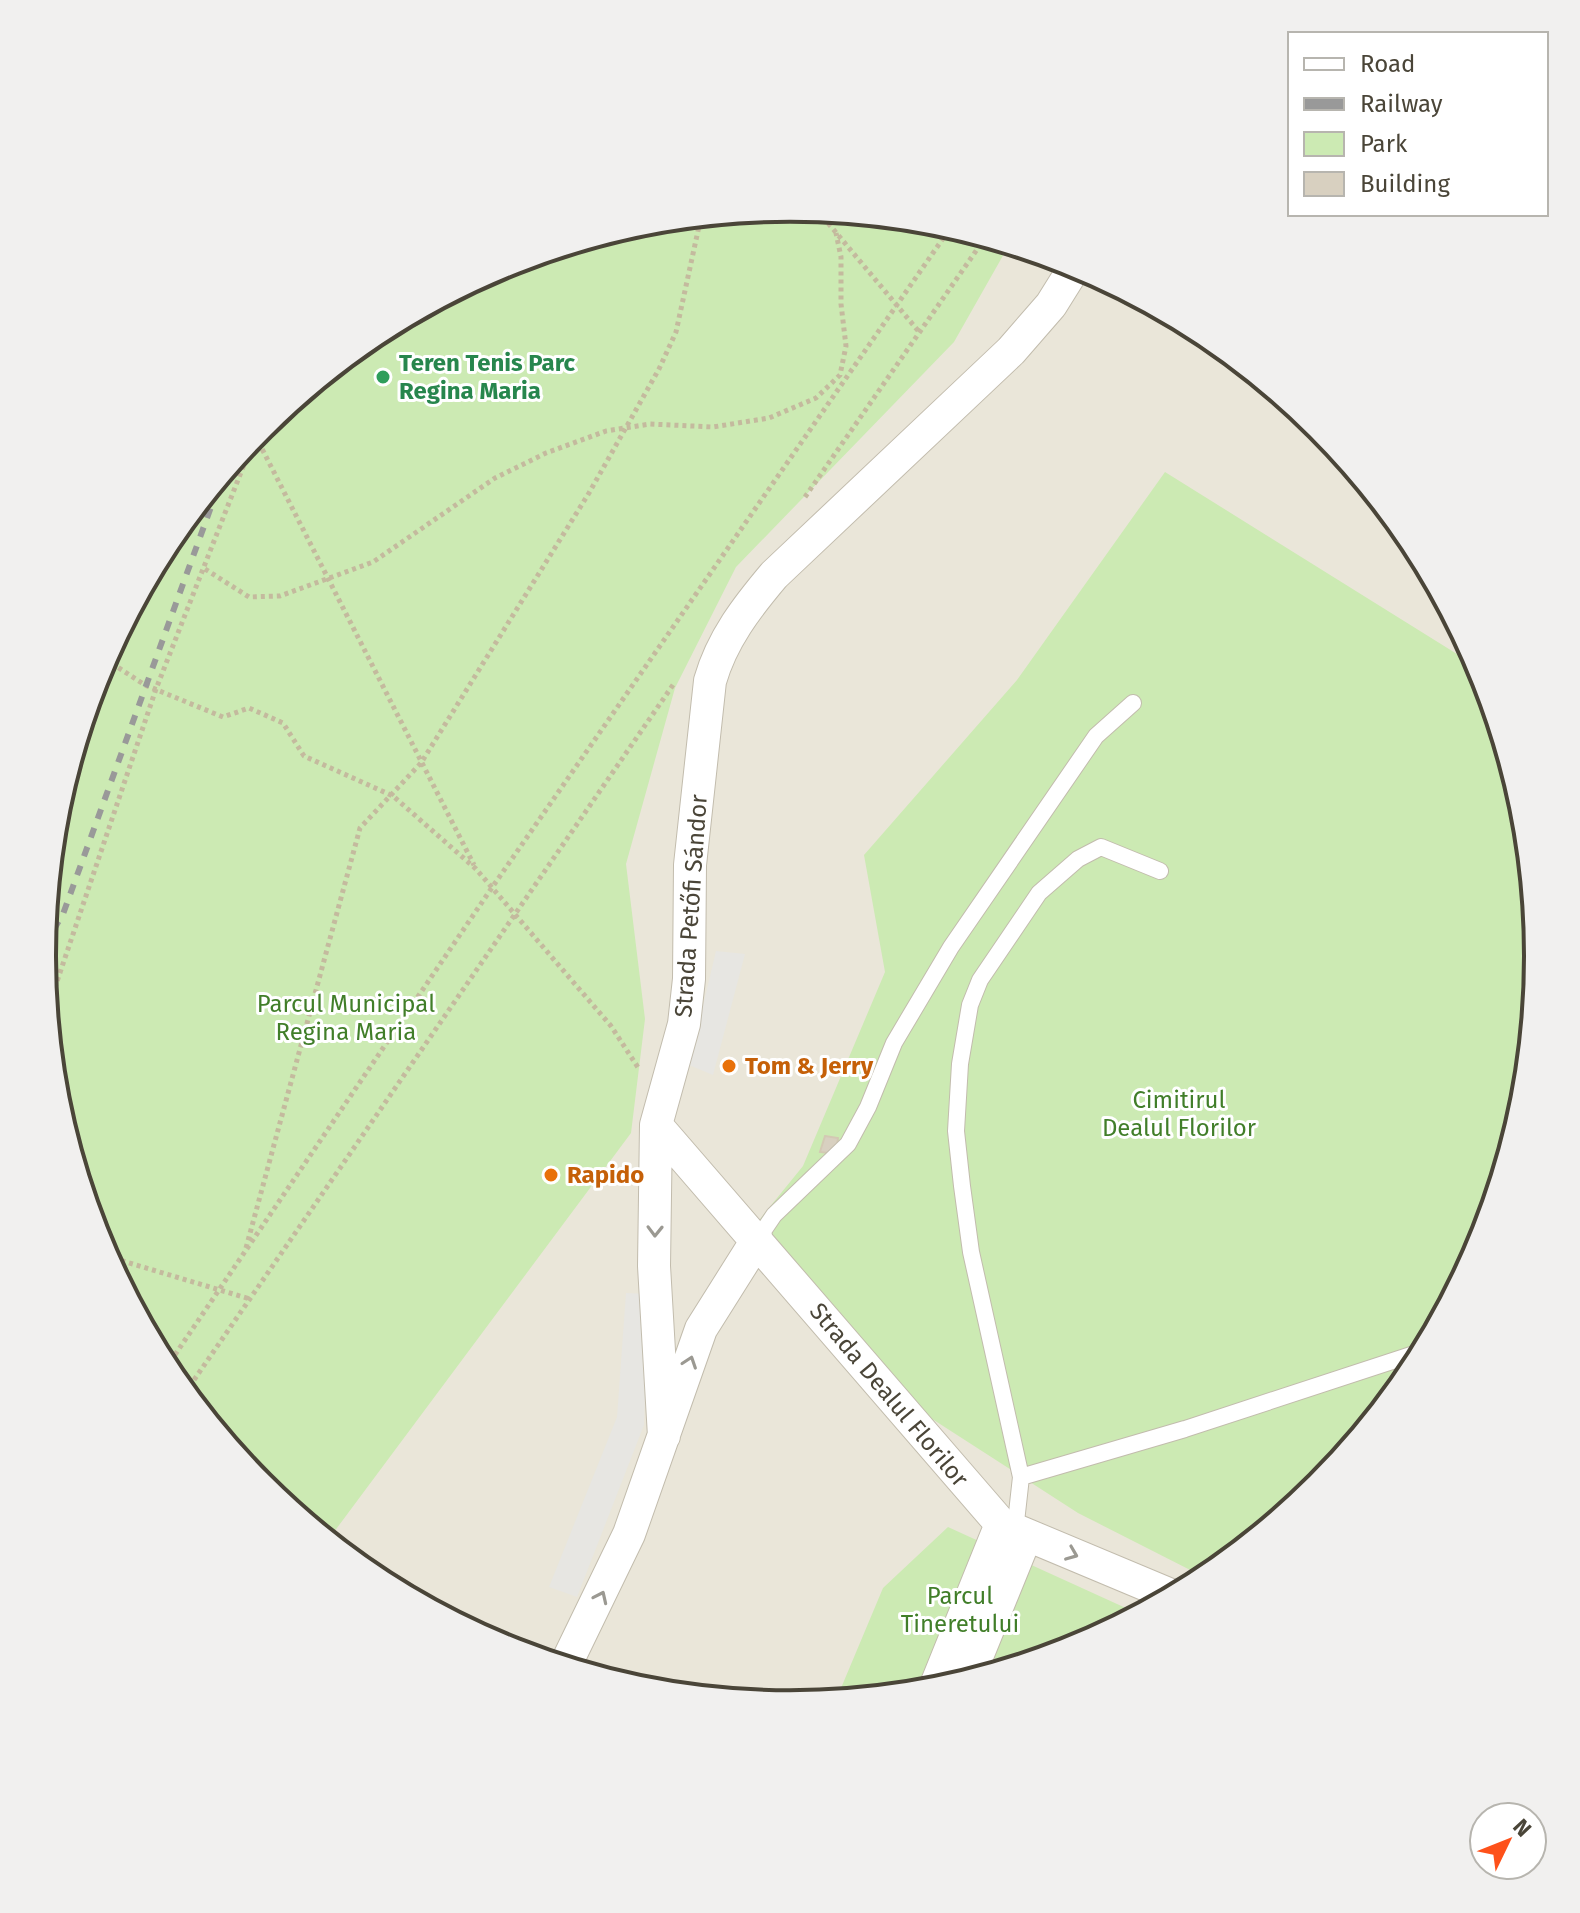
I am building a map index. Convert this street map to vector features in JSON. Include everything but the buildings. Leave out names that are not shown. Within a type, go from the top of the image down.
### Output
[{"type":"street","name":"Strada Petőfi Sándor","points":[[570,1656],[629,1534],[664,1436],[654,1266],[659,1115],[684,1024],[689,979],[690,865],[710,681],[717,655],[749,605],[774,575],[1011,351],[1051,305],[1068,277]]},
{"type":"street","name":"Strada Dealul Florilor","points":[[659,1115],[757,1240],[1014,1530],[1160,1590]]},
{"type":"street","points":[[664,1436],[701,1329],[757,1240]]},
{"type":"street","points":[[971,1667],[1014,1530]]},
{"type":"street","points":[[942,1674],[1014,1530]]},
{"type":"lane","points":[[757,1240],[774,1215],[848,1144],[868,1107],[894,1043],[951,947],[1096,736],[1133,703]]},
{"type":"lane","points":[[1014,1530],[1021,1477],[971,1252],[959,1158],[957,1106],[970,1005],[980,980],[1039,893],[1078,859],[1101,847],[1160,871]]},
{"type":"lane","points":[[1021,1477],[1185,1429],[1405,1357]]},
{"type":"path","points":[[828,224],[920,333]]},
{"type":"path","points":[[244,1256],[360,828],[421,763],[626,428],[676,332],[698,229]]},
{"type":"path","points":[[205,569],[249,597],[280,596],[373,562],[495,478],[546,453],[626,428],[650,424],[713,427],[769,418],[816,398],[840,375],[846,346],[841,304],[841,257],[836,233]]},
{"type":"path","points":[[175,1356],[491,889],[942,239]]},
{"type":"path","points":[[802,501],[978,248]]},
{"type":"path","points":[[262,447],[476,869],[611,1026],[659,1115]]},
{"type":"path","points":[[57,981],[156,689],[244,466]]},
{"type":"path","points":[[117,666],[156,689],[223,717],[249,708],[283,723],[304,756],[393,796],[476,869]]},
{"type":"path","points":[[193,1382],[676,681]]},
{"type":"path","points":[[123,1261],[250,1299]]},
{"type":"shaded area","points":[[790,222],[838,224],[886,229],[980,248],[1026,261],[1115,298],[1198,346],[1237,374],[1309,437],[1342,473],[1400,549],[1426,590],[1468,676],[1485,721],[1510,813],[1518,861],[1524,956],[1522,1005],[1518,1052],[1499,1146],[1468,1237],[1448,1281],[1426,1324],[1372,1403],[1309,1476],[1274,1508],[1198,1567],[1157,1592],[1115,1615],[1026,1652],[933,1676],[886,1684],[838,1689],[742,1689],[694,1684],[600,1665],[554,1652],[465,1615],[382,1567],[343,1539],[271,1476],[238,1440],[180,1364],[154,1323],[112,1237],[95,1192],[70,1100],[62,1052],[56,956],[58,908],[62,861],[81,767],[112,676],[132,632],[154,589],[208,510],[271,437],[306,405],[382,346],[423,321],[465,298],[554,261],[647,237],[694,229]]},
{"type":"shaded area","points":[[716,951],[745,954],[713,1075],[689,1065]]},
{"type":"shaded area","points":[[626,1293],[648,1294],[644,1425],[577,1597],[549,1587],[617,1417]]},
{"type":"green space","name":"Parcul Municipal Regina Maria","points":[[790,222],[886,229],[1004,255],[954,342],[736,567],[675,688],[626,864],[645,1019],[631,1133],[334,1532],[271,1476],[238,1440],[180,1364],[154,1323],[112,1237],[81,1146],[62,1052],[56,956],[58,908],[70,813],[95,721],[112,676],[154,589],[180,549],[238,473],[271,437],[343,374],[382,346],[465,298],[554,261],[600,248],[694,229],[742,224]]},
{"type":"green space","name":"Cimitirul Dealul Florilor","points":[[1165,472],[1458,655],[1485,721],[1510,813],[1518,861],[1524,956],[1518,1052],[1499,1146],[1468,1237],[1426,1324],[1372,1403],[1342,1440],[1274,1508],[1192,1571],[1078,1513],[926,1415],[756,1224],[803,1166],[885,972],[864,855],[1017,680]]},
{"type":"green space","name":"Parcul Tineretului","points":[[948,1527],[1127,1608],[1071,1635],[980,1665],[933,1676],[841,1689],[883,1588]]},
{"type":"railway","points":[[57,923],[211,506]]},
{"type":"place","name":"Teren Tenis Parc Regina Maria","points":[[383,377]]},
{"type":"place","name":"Tom & Jerry","points":[[729,1066]]},
{"type":"place","name":"Rapido","points":[[551,1175]]}]
